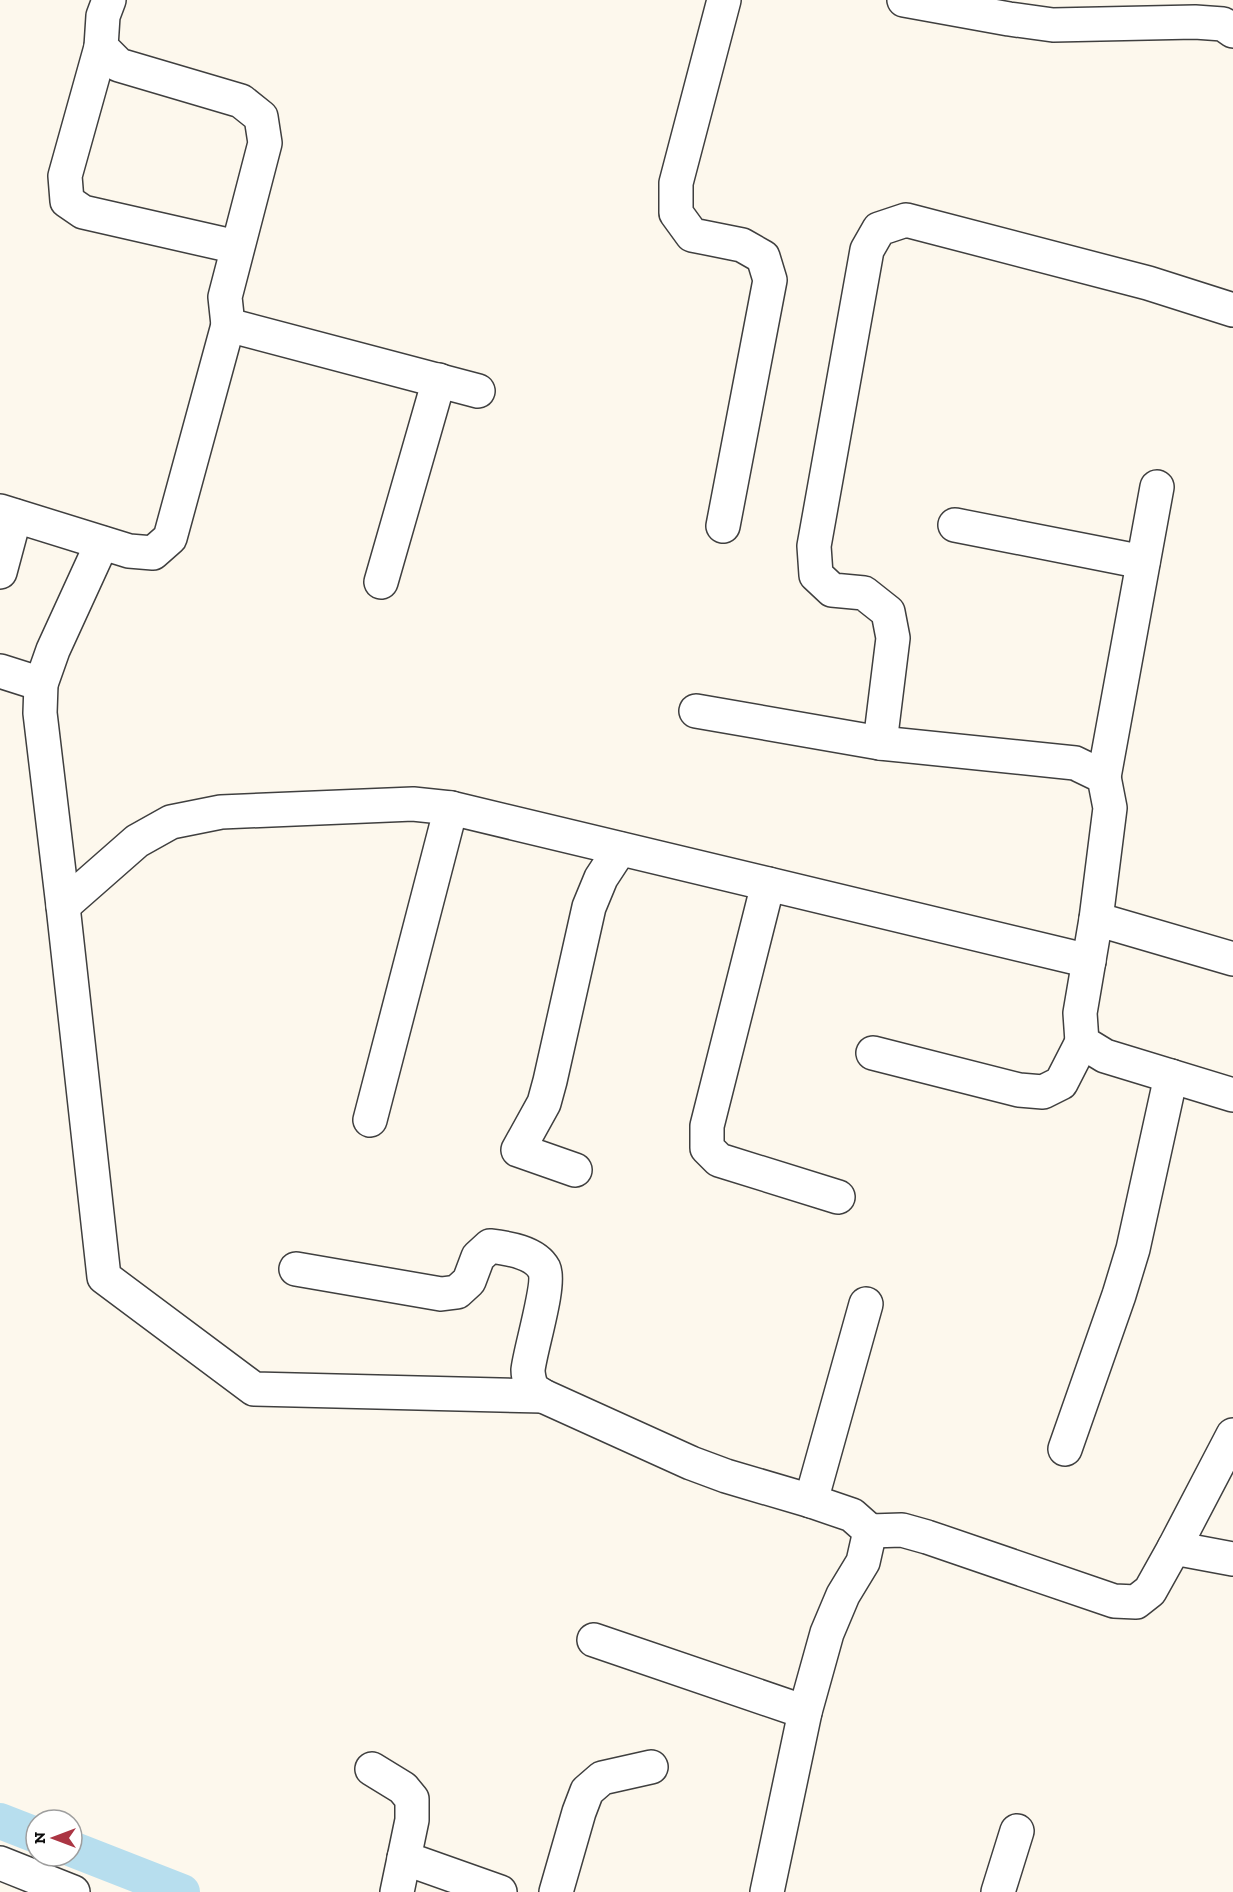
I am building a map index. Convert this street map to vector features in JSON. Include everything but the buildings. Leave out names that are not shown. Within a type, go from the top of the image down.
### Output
[{"type":"street","points":[[109,0],[103,16],[100,47],[65,176],[68,201],[83,212],[237,247]]},
{"type":"street","points":[[723,526],[770,280],[763,257],[742,245],[692,235],[676,213],[676,183],[724,0]]},
{"type":"street","points":[[904,0],[1053,25],[1098,12],[1223,24],[1233,31]]},
{"type":"street","points":[[0,572],[8,514],[129,551],[153,553],[170,537],[228,325],[225,297],[265,143],[261,117],[241,101],[118,65],[100,47]]},
{"type":"street","points":[[880,743],[893,638],[888,612],[864,593],[832,590],[816,575],[814,546],[867,250],[879,229],[906,220],[1148,283],[1233,310]]},
{"type":"street","points":[[228,325],[477,391]]},
{"type":"street","points":[[381,582],[439,380]]},
{"type":"street","points":[[873,1053],[1019,1090],[1043,1092],[1061,1083],[1082,1042],[1080,1013],[1096,919],[1110,808],[1104,777],[1157,487]]},
{"type":"street","points":[[955,525],[1143,562]]},
{"type":"street","points":[[102,543],[53,650],[41,684],[40,713],[104,1277],[254,1389],[543,1396]]},
{"type":"street","points":[[0,671],[41,684]]},
{"type":"street","points":[[696,711],[880,743],[1075,763],[1104,777]]},
{"type":"street","points":[[63,906],[137,841],[171,822],[221,812],[413,804],[451,808],[1089,961]]},
{"type":"street","points":[[370,1120],[451,808]]},
{"type":"street","points":[[574,1170],[518,1150],[544,1103],[589,907],[601,878],[620,849]]},
{"type":"street","points":[[768,884],[707,1126],[707,1148],[718,1160],[838,1197]]},
{"type":"street","points":[[1096,919],[1233,958]]},
{"type":"street","points":[[1082,1042],[1105,1056],[1233,1095]]},
{"type":"street","points":[[1065,1449],[1133,1249],[1171,1076]]},
{"type":"street","points":[[296,1269],[441,1294],[457,1292],[469,1281],[478,1257],[490,1246],[507,1248],[536,1260],[545,1271],[544,1288],[528,1372],[532,1389],[543,1396],[691,1463],[852,1515],[870,1531],[902,1530],[927,1537],[1113,1601],[1136,1602],[1150,1590],[1233,1435]]},
{"type":"street","points":[[812,1502],[866,1304]]},
{"type":"street","points":[[767,1892],[805,1713],[827,1633],[843,1595],[863,1562],[870,1531]]},
{"type":"street","points":[[1174,1548],[1233,1559]]},
{"type":"street","points":[[594,1640],[805,1713]]},
{"type":"street","points":[[556,1892],[587,1791],[602,1778],[651,1767]]},
{"type":"street","points":[[372,1769],[403,1788],[412,1799],[412,1820],[397,1892]]},
{"type":"street","points":[[998,1892],[1017,1831]]},
{"type":"street","points":[[404,1858],[500,1892]]},
{"type":"street","points":[[0,1863],[73,1892]]},
{"type":"waterway","points":[[0,1821],[24,1830]]},
{"type":"waterway","points":[[84,1854],[182,1892]]}]
